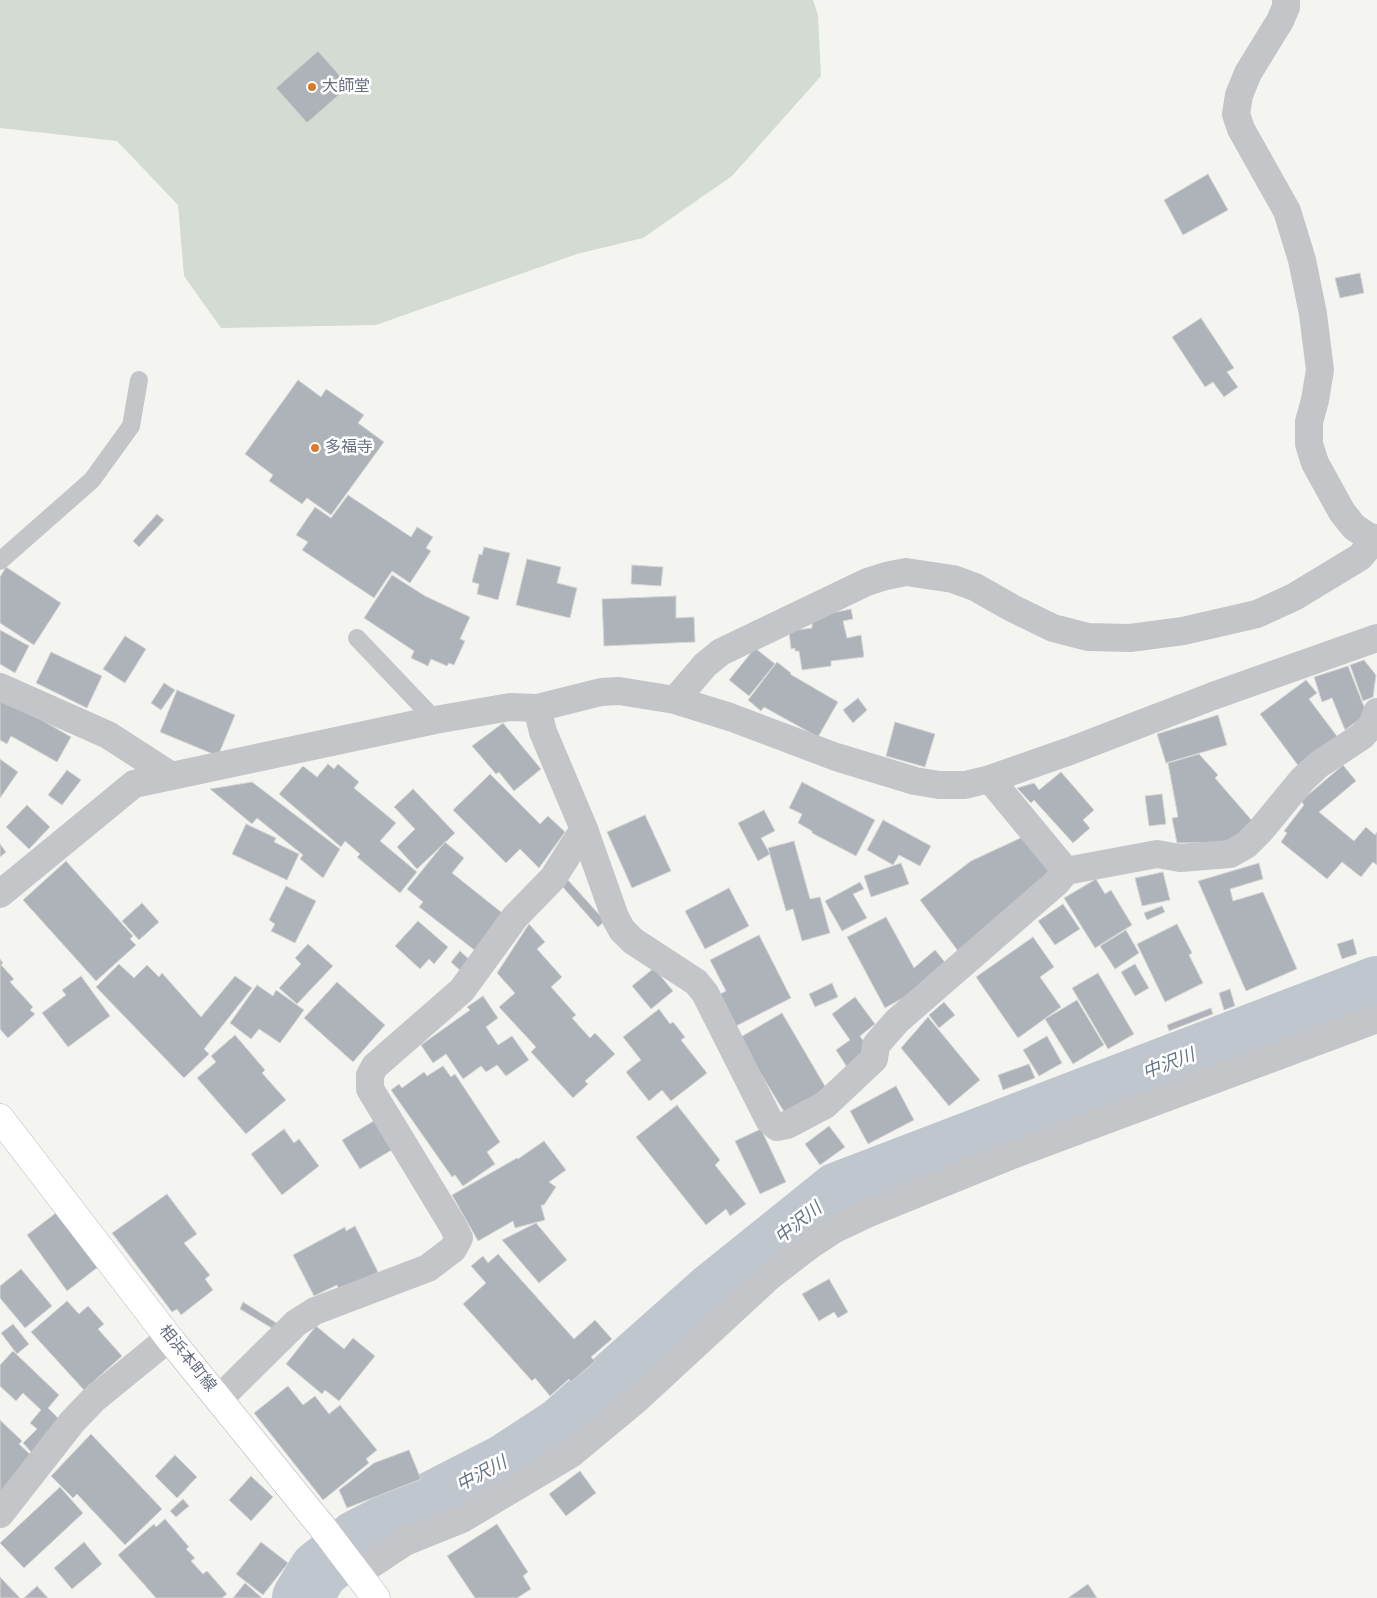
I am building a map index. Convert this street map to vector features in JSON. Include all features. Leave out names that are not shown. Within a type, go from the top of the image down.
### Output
[{"type":"main road","name":"相浜本町線","points":[[0,1118],[169,1338],[354,1567],[376,1598]]},
{"type":"street","points":[[675,700],[705,665],[721,652],[867,582],[886,576],[906,572],[953,579],[975,587],[1012,608],[1054,628],[1088,637],[1130,638],[1183,631],[1257,614],[1294,597],[1360,557],[1376,538],[1354,527],[1342,512],[1315,463],[1309,444],[1308,422],[1315,400],[1320,370],[1313,314],[1302,260],[1287,210],[1241,129],[1236,114],[1239,95],[1248,73],[1280,21],[1286,6],[1286,0]]},
{"type":"street","points":[[0,894],[134,784],[435,720],[510,706],[537,708],[601,692],[619,691],[675,700],[730,717],[836,757],[915,781],[939,785],[965,785],[990,779],[1377,638]]},
{"type":"street","points":[[0,687],[108,735],[170,775]]},
{"type":"street","points":[[537,708],[543,732],[584,829],[615,917],[622,930],[633,941],[696,982],[705,993],[769,1120],[776,1127],[787,1125],[825,1105],[874,1060],[876,1045],[897,1021],[1056,883],[1066,871],[1157,854],[1180,858],[1230,854],[1260,832],[1302,780],[1318,765],[1362,736],[1372,725],[1377,712]]},
{"type":"street","points":[[990,779],[1066,871]]},
{"type":"street","points":[[219,1399],[296,1323],[315,1311],[428,1268],[453,1249],[458,1238],[453,1226],[370,1089],[370,1075],[375,1066],[462,990],[515,917],[553,878],[584,829]]},
{"type":"street","points":[[354,1567],[405,1542],[462,1519],[571,1454],[636,1400],[769,1277],[835,1229],[868,1213],[1010,1156],[1377,1019]]},
{"type":"street","points":[[0,1514],[72,1422],[93,1400],[169,1338]]},
{"type":"lane","points":[[0,561],[92,480],[131,426],[139,380]]},
{"type":"lane","points":[[357,638],[435,720]]},
{"type":"shaded area","points":[[0,0],[813,0],[818,15],[821,76],[732,176],[643,238],[577,254],[376,325],[221,328],[184,276],[178,205],[117,141],[0,128]]},
{"type":"building","name":"大師堂","points":[[318,51],[349,86],[307,123],[276,88]]},
{"type":"building","points":[[1208,174],[1228,210],[1183,235],[1164,200]]},
{"type":"building","points":[[1360,273],[1364,293],[1340,298],[1335,278]]},
{"type":"building","points":[[1201,318],[1234,368],[1227,372],[1238,387],[1224,397],[1213,382],[1205,387],[1172,337]]},
{"type":"building","name":"多福寺","points":[[298,380],[321,397],[326,389],[364,415],[358,423],[384,442],[331,515],[307,498],[302,504],[269,481],[273,475],[245,454]]},
{"type":"building","points":[[348,495],[411,537],[417,527],[433,537],[426,548],[431,551],[410,583],[392,571],[374,598],[302,550],[308,542],[296,535],[315,507],[331,518]]},
{"type":"building","points":[[157,514],[164,520],[139,547],[133,541]]},
{"type":"building","points":[[484,547],[510,553],[498,600],[477,594],[479,584],[472,582],[479,554],[482,555]]},
{"type":"building","points":[[527,559],[561,567],[557,583],[577,588],[570,618],[516,605]]},
{"type":"building","points":[[632,565],[663,567],[661,586],[631,584]]},
{"type":"building","points":[[6,567],[61,603],[34,645],[0,623],[0,577]]},
{"type":"building","points":[[392,575],[425,596],[470,617],[460,639],[465,641],[454,665],[449,663],[447,666],[431,659],[428,666],[411,658],[414,651],[364,618]]},
{"type":"building","points":[[676,596],[676,618],[694,617],[695,642],[604,646],[602,599]]},
{"type":"building","points":[[851,609],[853,619],[843,621],[847,638],[861,635],[864,657],[831,661],[831,666],[802,670],[799,651],[795,651],[795,648],[791,649],[789,631],[812,628],[812,621],[818,616]]},
{"type":"building","points":[[0,630],[29,646],[15,673],[0,664]]},
{"type":"building","points":[[125,636],[146,649],[125,683],[103,669]]},
{"type":"building","points":[[755,648],[775,664],[749,696],[729,680]]},
{"type":"building","points":[[51,652],[102,676],[87,708],[36,683]]},
{"type":"building","points":[[1364,660],[1376,675],[1373,697],[1363,701],[1350,665]]},
{"type":"building","points":[[777,662],[790,674],[838,702],[818,737],[764,707],[761,711],[748,700]]},
{"type":"building","points":[[1348,666],[1367,714],[1345,730],[1332,698],[1322,702],[1314,677]]},
{"type":"building","points":[[1306,680],[1317,693],[1309,699],[1339,739],[1300,768],[1260,714]]},
{"type":"building","points":[[164,683],[175,690],[161,710],[151,703]]},
{"type":"building","points":[[177,690],[235,715],[218,756],[160,732]]},
{"type":"building","points":[[0,696],[71,737],[57,762],[11,736],[7,744],[0,740]]},
{"type":"building","points":[[858,698],[867,710],[853,723],[843,710]]},
{"type":"building","points":[[1218,715],[1227,745],[1166,763],[1157,734]]},
{"type":"building","points":[[895,722],[935,734],[925,767],[886,756]]},
{"type":"building","points":[[503,723],[541,769],[514,791],[499,772],[496,774],[472,746]]},
{"type":"building","points":[[1199,754],[1218,775],[1215,778],[1254,823],[1232,842],[1177,843],[1172,818],[1178,817],[1168,763]]},
{"type":"building","points":[[0,759],[18,772],[0,798]]},
{"type":"building","points":[[328,764],[334,769],[338,764],[359,782],[354,788],[396,823],[380,841],[417,872],[400,893],[357,857],[360,854],[345,841],[341,847],[279,794],[303,766],[317,777]]},
{"type":"building","points":[[1343,765],[1356,781],[1319,812],[1354,841],[1366,827],[1375,835],[1377,832],[1377,865],[1373,862],[1361,877],[1342,862],[1327,879],[1281,842],[1287,833],[1284,831],[1304,805],[1301,801]]},
{"type":"building","points":[[67,770],[81,780],[62,805],[48,795]]},
{"type":"building","points":[[1061,772],[1094,810],[1083,820],[1090,828],[1073,843],[1034,800],[1031,803],[1017,788],[1034,783],[1039,790]]},
{"type":"building","points":[[490,774],[540,824],[548,816],[565,832],[539,868],[520,849],[506,863],[453,810]]},
{"type":"building","points":[[252,782],[340,849],[323,878],[300,859],[303,855],[257,818],[252,824],[210,789]]},
{"type":"building","points":[[802,782],[875,820],[856,856],[812,833],[812,831],[798,823],[802,814],[789,808]]},
{"type":"building","points":[[413,789],[455,833],[417,869],[397,847],[415,829],[394,807]]},
{"type":"building","points":[[1162,794],[1166,824],[1149,826],[1145,796]]},
{"type":"building","points":[[27,805],[50,827],[29,849],[6,827]]},
{"type":"building","points":[[764,810],[775,831],[761,838],[770,854],[758,861],[738,823]]},
{"type":"building","points":[[645,815],[671,871],[632,888],[607,832]]},
{"type":"building","points":[[883,820],[931,846],[920,866],[899,855],[893,865],[867,850]]},
{"type":"building","points":[[246,824],[276,838],[274,842],[299,854],[287,880],[232,854]]},
{"type":"building","points":[[1025,836],[1053,874],[958,951],[920,900],[971,861]]},
{"type":"building","points":[[794,841],[810,899],[820,897],[830,933],[802,941],[793,909],[786,911],[768,848]]},
{"type":"building","points":[[445,842],[464,858],[452,873],[506,916],[477,952],[419,907],[423,902],[407,889]]},
{"type":"building","points":[[0,844],[6,852],[0,857]]},
{"type":"building","points":[[66,861],[133,936],[130,939],[136,945],[96,981],[23,900]]},
{"type":"building","points":[[901,863],[909,884],[871,897],[864,876]]},
{"type":"building","points":[[1259,863],[1263,879],[1230,889],[1233,901],[1263,892],[1297,969],[1246,991],[1198,881]]},
{"type":"building","points":[[1163,872],[1170,900],[1142,906],[1135,878]]},
{"type":"building","points":[[567,879],[605,921],[598,927],[561,885]]},
{"type":"building","points":[[1096,879],[1105,894],[1111,890],[1132,925],[1095,948],[1064,898]]},
{"type":"building","points":[[860,882],[864,889],[853,894],[867,918],[842,931],[825,901]]},
{"type":"building","points":[[286,886],[316,901],[295,943],[271,931],[275,924],[269,920]]},
{"type":"building","points":[[729,888],[749,926],[705,949],[685,911]]},
{"type":"building","points":[[142,903],[159,922],[139,940],[122,921]]},
{"type":"building","points":[[1063,904],[1080,929],[1055,945],[1038,921]]},
{"type":"building","points":[[1162,906],[1165,912],[1147,920],[1144,913]]},
{"type":"building","points":[[886,917],[914,968],[935,950],[948,966],[924,986],[885,1008],[847,937]]},
{"type":"building","points":[[418,921],[448,947],[434,964],[429,959],[420,969],[395,946]]},
{"type":"building","points":[[529,924],[545,942],[537,949],[562,977],[551,987],[576,1015],[572,1018],[590,1038],[595,1033],[615,1054],[585,1081],[588,1084],[573,1098],[531,1052],[536,1047],[499,1007],[515,993],[497,973]]},
{"type":"building","points":[[1177,924],[1192,953],[1189,955],[1203,983],[1165,1002],[1137,944]]},
{"type":"building","points":[[1126,930],[1139,953],[1115,969],[1100,946]]},
{"type":"building","points":[[759,935],[791,998],[736,1026],[720,994],[726,991],[710,960]]},
{"type":"building","points":[[1033,937],[1054,967],[1040,977],[1061,1007],[1018,1038],[976,977]]},
{"type":"building","points":[[1353,939],[1357,954],[1342,959],[1337,944]]},
{"type":"building","points":[[308,944],[333,966],[297,1004],[279,988],[301,964],[295,958]]},
{"type":"building","points":[[460,951],[471,961],[462,972],[451,962]]},
{"type":"building","points":[[0,959],[3,963],[1,965],[14,979],[10,982],[33,1007],[30,1010],[35,1014],[8,1038],[0,1029]]},
{"type":"building","points":[[119,964],[134,978],[147,965],[159,977],[162,973],[201,1017],[235,976],[252,988],[204,1049],[209,1054],[184,1078],[96,987]]},
{"type":"building","points":[[1135,964],[1149,988],[1135,996],[1121,972]]},
{"type":"building","points":[[654,968],[673,991],[651,1009],[632,986]]},
{"type":"building","points":[[1098,973],[1134,1034],[1108,1049],[1072,988]]},
{"type":"building","points":[[81,976],[110,1016],[68,1047],[42,1013],[66,995],[62,990]]},
{"type":"building","points":[[337,982],[385,1025],[353,1062],[304,1018]]},
{"type":"building","points":[[832,983],[838,997],[815,1007],[809,994]]},
{"type":"building","points":[[257,985],[273,996],[276,990],[304,1010],[280,1043],[259,1029],[251,1039],[230,1023]]},
{"type":"building","points":[[1230,989],[1235,1006],[1224,1010],[1219,993]]},
{"type":"building","points":[[483,996],[498,1018],[486,1027],[498,1045],[512,1036],[529,1060],[506,1076],[497,1065],[486,1072],[481,1066],[463,1079],[446,1054],[433,1063],[421,1045],[470,1010],[467,1007]]},
{"type":"building","points":[[855,997],[875,1024],[860,1036],[870,1051],[847,1067],[836,1050],[850,1040],[832,1014]]},
{"type":"building","points":[[1077,1000],[1104,1045],[1073,1064],[1045,1019]]},
{"type":"building","points":[[944,1002],[955,1015],[939,1028],[929,1015]]},
{"type":"building","points":[[1211,1008],[1213,1014],[1169,1031],[1167,1025]]},
{"type":"building","points":[[659,1009],[670,1024],[673,1022],[685,1037],[681,1040],[707,1073],[671,1101],[662,1090],[649,1101],[626,1072],[641,1060],[623,1037]]},
{"type":"building","points":[[782,1013],[826,1088],[786,1115],[739,1038]]},
{"type":"building","points":[[928,1017],[980,1080],[949,1106],[901,1048]]},
{"type":"building","points":[[235,1035],[265,1070],[262,1073],[286,1100],[246,1134],[197,1078],[216,1062],[211,1056]]},
{"type":"building","points":[[1047,1036],[1062,1063],[1039,1076],[1023,1050]]},
{"type":"building","points":[[1029,1064],[1035,1078],[1003,1090],[998,1075]]},
{"type":"building","points":[[443,1066],[451,1077],[455,1074],[500,1142],[487,1152],[495,1164],[463,1186],[455,1175],[452,1177],[391,1090],[399,1084],[402,1088],[424,1072],[427,1076]]},
{"type":"building","points":[[896,1086],[914,1120],[868,1144],[850,1111]]},
{"type":"building","points":[[677,1105],[720,1160],[715,1165],[746,1204],[730,1216],[726,1209],[706,1225],[636,1137]]},
{"type":"building","points":[[377,1119],[395,1148],[360,1169],[342,1140]]},
{"type":"building","points":[[829,1126],[845,1147],[820,1165],[805,1144]]},
{"type":"building","points":[[284,1129],[294,1143],[299,1139],[319,1166],[282,1195],[251,1154]]},
{"type":"building","points":[[761,1129],[786,1182],[760,1194],[735,1141]]},
{"type":"building","points":[[544,1141],[566,1170],[549,1182],[556,1187],[544,1205],[541,1205],[545,1220],[515,1228],[513,1221],[478,1241],[452,1195],[518,1159]]},
{"type":"building","points":[[167,1194],[197,1234],[184,1243],[210,1275],[205,1279],[213,1290],[181,1315],[177,1309],[172,1312],[112,1233]]},
{"type":"building","points":[[56,1213],[98,1267],[67,1291],[27,1235]]},
{"type":"building","points":[[536,1223],[567,1260],[539,1283],[502,1240]]},
{"type":"building","points":[[355,1226],[378,1272],[340,1291],[337,1285],[314,1296],[293,1255],[345,1227],[346,1231]]},
{"type":"building","points":[[498,1254],[574,1339],[595,1320],[612,1339],[591,1357],[595,1361],[571,1382],[569,1379],[550,1396],[535,1378],[532,1381],[463,1304],[486,1283],[471,1266],[483,1256],[488,1263]]},
{"type":"building","points":[[21,1269],[52,1306],[25,1328],[0,1298],[0,1286]]},
{"type":"building","points":[[829,1279],[848,1312],[838,1318],[834,1312],[819,1321],[802,1294]]},
{"type":"building","points":[[67,1301],[79,1314],[88,1306],[104,1324],[98,1329],[122,1356],[84,1390],[31,1332]]},
{"type":"building","points":[[243,1302],[278,1324],[275,1330],[240,1309]]},
{"type":"building","points":[[13,1324],[29,1344],[17,1354],[1,1333]]},
{"type":"building","points":[[316,1326],[344,1349],[353,1338],[375,1356],[339,1401],[325,1390],[322,1394],[286,1364]]},
{"type":"building","points":[[13,1351],[59,1395],[48,1408],[62,1422],[32,1453],[23,1443],[37,1429],[30,1423],[41,1410],[23,1393],[16,1401],[0,1386],[0,1365]]},
{"type":"building","points":[[288,1386],[303,1405],[315,1396],[329,1414],[340,1405],[377,1450],[366,1459],[369,1463],[323,1500],[254,1413]]},
{"type":"building","points":[[0,1420],[22,1441],[19,1444],[34,1458],[0,1493]]},
{"type":"building","points":[[91,1434],[162,1509],[125,1545],[77,1494],[73,1498],[51,1476]]},
{"type":"building","points":[[409,1450],[421,1479],[347,1508],[339,1490],[374,1463]]},
{"type":"building","points":[[175,1455],[197,1477],[177,1498],[155,1476]]},
{"type":"building","points":[[580,1471],[596,1493],[566,1516],[549,1494]]},
{"type":"building","points":[[251,1476],[273,1497],[251,1521],[229,1500]]},
{"type":"building","points":[[60,1487],[83,1513],[24,1568],[0,1543]]},
{"type":"building","points":[[183,1499],[189,1506],[176,1517],[170,1511]]},
{"type":"building","points":[[165,1519],[189,1547],[186,1549],[195,1558],[191,1561],[203,1574],[207,1571],[227,1594],[222,1598],[156,1598],[118,1555],[154,1524],[156,1527]]},
{"type":"building","points":[[497,1524],[528,1572],[523,1576],[531,1589],[517,1598],[475,1598],[447,1556]]},
{"type":"building","points":[[84,1542],[102,1564],[72,1589],[54,1568]]},
{"type":"building","points":[[261,1542],[288,1563],[263,1595],[236,1574]]},
{"type":"building","points":[[0,1577],[20,1598],[0,1598]]},
{"type":"building","points":[[245,1583],[262,1598],[233,1598]]},
{"type":"building","points":[[1088,1584],[1097,1598],[1068,1598]]},
{"type":"building","points":[[37,1586],[48,1598],[24,1598]]},
{"type":"waterway","name":"中沢川","points":[[302,1598],[319,1570],[357,1540],[505,1464],[563,1426],[715,1291],[838,1192],[1377,986]]},
{"type":"place","name":"大師堂","points":[[312,87]]},
{"type":"place","name":"多福寺","points":[[315,448]]}]
